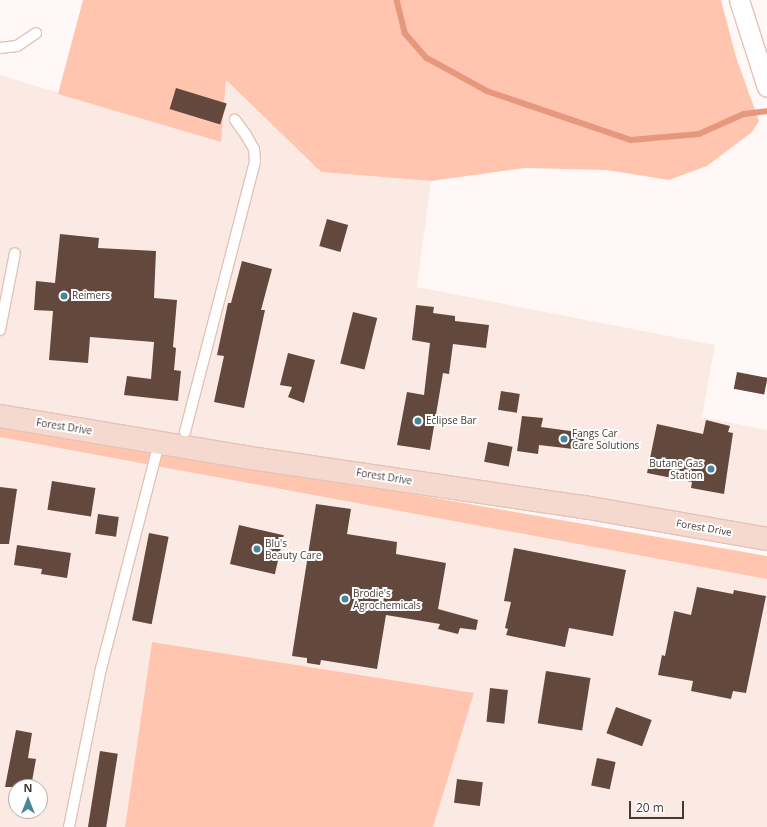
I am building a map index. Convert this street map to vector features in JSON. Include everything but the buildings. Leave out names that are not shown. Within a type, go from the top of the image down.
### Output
[{"type":"main road","name":"Forest Drive","points":[[0,416],[159,443],[584,508],[767,539]]},
{"type":"street","points":[[739,0],[767,87]]},
{"type":"lane","points":[[0,48],[17,46],[36,33]]},
{"type":"lane","points":[[185,432],[255,161],[254,149],[235,120]]},
{"type":"lane","points":[[0,330],[15,253]]},
{"type":"lane","points":[[69,827],[101,669],[159,443]]},
{"type":"shaded area","points":[[83,0],[721,0],[736,57],[759,121],[752,132],[707,166],[669,180],[607,170],[525,168],[431,181],[321,172],[226,80],[221,142],[58,94]]},
{"type":"shaded area","points":[[0,75],[220,141],[226,80],[321,172],[431,181],[417,287],[715,345],[702,417],[767,430],[767,539],[0,406]]},
{"type":"shaded area","points":[[0,422],[767,556],[767,579],[0,437]]},
{"type":"shaded area","points":[[0,437],[767,579],[767,827],[433,827],[474,693],[152,642],[125,827],[0,827]]},
{"type":"shaded area","points":[[152,642],[474,693],[433,827],[125,827]]},
{"type":"waterway","points":[[397,0],[405,33],[427,58],[487,91],[631,140],[699,134],[744,114],[767,111]]},
{"type":"place","name":"Reimers","points":[[64,296]]},
{"type":"place","name":"Eclipse Bar","points":[[418,421]]},
{"type":"place","name":"Fangs Car Care Solutions","points":[[564,439]]},
{"type":"place","name":"Butane Gas Station","points":[[711,469]]},
{"type":"place","name":"Blu's Beauty Care","points":[[257,549]]},
{"type":"place","name":"Brodie's Agrochemicals","points":[[345,599]]}]
